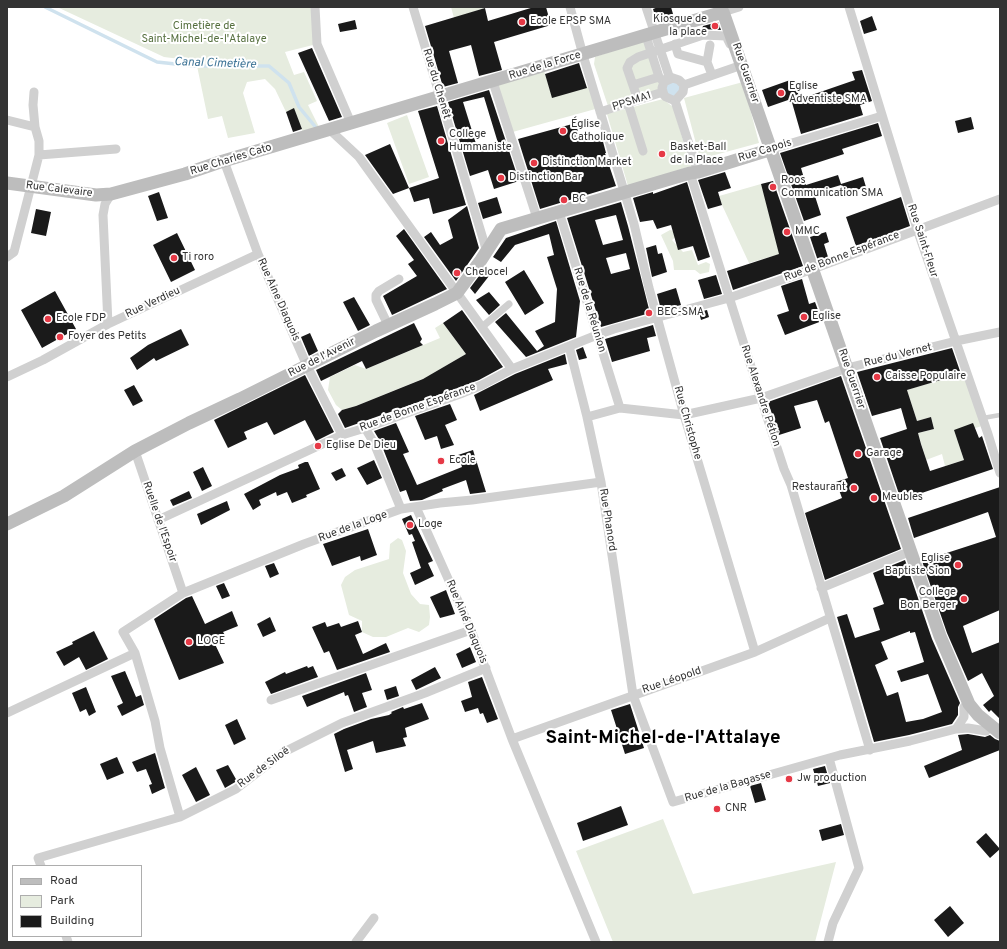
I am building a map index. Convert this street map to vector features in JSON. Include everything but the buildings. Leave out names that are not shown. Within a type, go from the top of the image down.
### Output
[{"type":"main road","name":"Rue de la Force","points":[[351,124],[723,12]]},
{"type":"main road","name":"Rue Guerrier","points":[[723,12],[740,66],[772,149],[812,269],[940,636],[968,704],[978,715],[1000,733]]},
{"type":"main road","name":"Rue Charles Cato","points":[[111,194],[185,174],[351,124]]},
{"type":"main road","name":"Rue Capois","points":[[625,192],[772,149]]},
{"type":"main road","name":"Rue Calevaire","points":[[7,183],[96,195],[111,194]]},
{"type":"main road","name":"Rue de l'Avenir","points":[[7,524],[64,496],[135,451],[388,325],[457,293],[487,252],[501,229],[625,192]]},
{"type":"main road","points":[[940,636],[952,677],[969,718],[978,727],[1000,740]]},
{"type":"street","points":[[315,7],[317,44],[351,124]]},
{"type":"street","name":"Rue du Chenêt","points":[[413,7],[487,252]]},
{"type":"street","name":"Rue Christophe","points":[[570,7],[583,55],[625,192],[649,288],[684,415],[755,652]]},
{"type":"street","points":[[646,7],[651,52],[665,80]]},
{"type":"street","name":"Rue de la Force","points":[[723,12],[739,7]]},
{"type":"street","name":"Rue Saint-Fleur","points":[[849,7],[917,229],[983,418],[1000,473]]},
{"type":"street","points":[[650,34],[660,49],[665,80],[662,88],[663,92],[666,97],[675,101]]},
{"type":"street","points":[[638,100],[627,68],[630,62],[651,52],[703,35],[726,36],[740,66],[684,85]]},
{"type":"street","points":[[675,44],[678,54],[707,62]]},
{"type":"street","points":[[710,45],[707,62],[712,75]]},
{"type":"street","points":[[633,85],[676,78],[684,85]]},
{"type":"street","points":[[492,82],[537,218]]},
{"type":"street","points":[[675,101],[683,92],[684,85]]},
{"type":"street","points":[[7,257],[14,252],[32,187],[39,155],[39,141],[34,127],[34,92]]},
{"type":"street","name":"PPSMA1","points":[[600,112],[663,92]]},
{"type":"street","points":[[675,101],[694,172]]},
{"type":"street","points":[[628,103],[644,151]]},
{"type":"street","name":"Rue Capois","points":[[772,149],[882,116]]},
{"type":"street","points":[[7,120],[34,127]]},
{"type":"street","points":[[330,130],[359,157],[512,369]]},
{"type":"street","points":[[39,155],[116,150]]},
{"type":"street","name":"Rue Aine Diaquois","points":[[224,161],[258,254],[307,366],[342,434]]},
{"type":"street","name":"Rue Alexandre Pétion","points":[[694,172],[729,298],[790,485],[870,750]]},
{"type":"street","points":[[88,194],[97,200],[103,215]]},
{"type":"street","points":[[108,324],[103,215],[105,204],[111,194]]},
{"type":"street","name":"Rue de Bonne Espérance","points":[[158,520],[342,434],[365,428],[460,394],[482,385],[512,369],[568,346],[614,329],[729,298],[812,269],[1000,199]]},
{"type":"street","name":"Rue de la Réunion","points":[[559,212],[620,408]]},
{"type":"street","name":"Rue Verdieu","points":[[7,377],[43,360],[108,324],[258,254]]},
{"type":"street","points":[[388,325],[376,300],[376,295],[379,291],[399,279]]},
{"type":"street","points":[[482,327],[509,304]]},
{"type":"street","name":"Rue du Vernet","points":[[587,417],[620,408],[684,415],[761,398],[847,368],[956,341],[1000,332]]},
{"type":"street","name":"Rue Phanord","points":[[568,346],[587,417],[601,482],[633,695]]},
{"type":"street","points":[[365,428],[374,443],[401,509]]},
{"type":"street","name":"Ruelle de l'Espoir","points":[[135,451],[183,593]]},
{"type":"street","name":"Rue de la Loge","points":[[135,653],[123,632],[183,593],[304,544],[401,509],[601,482]]},
{"type":"street","name":"Rue Ainé Diaquois","points":[[416,507],[471,630],[512,739],[596,942]]},
{"type":"street","points":[[821,588],[911,551]]},
{"type":"street","name":"Rue Léopold","points":[[512,739],[755,652],[830,618]]},
{"type":"street","points":[[271,700],[471,630]]},
{"type":"street","points":[[7,713],[135,653],[180,817]]},
{"type":"street","name":"Rue de Siloë","points":[[40,862],[180,817],[236,789],[290,748],[342,723],[425,693],[486,668]]},
{"type":"street","name":"Rue de la Bagasse","points":[[633,695],[673,802],[829,758],[910,741],[956,729],[968,728],[986,731]]},
{"type":"street","points":[[956,729],[964,717],[964,707]]},
{"type":"street","points":[[828,942],[833,923],[859,868],[829,758]]},
{"type":"street","points":[[356,942],[374,918]]},
{"type":"lane","points":[[983,418],[1000,415]]},
{"type":"green space","name":"Cimetière de Saint-Michel-de-l'Atalaye","points":[[57,7],[315,7],[317,44],[285,52],[294,75],[304,72],[317,101],[308,105],[322,133],[305,138],[294,109],[286,112],[275,89],[265,79],[247,82],[243,93],[255,133],[228,138],[222,116],[208,119],[196,61],[164,57]]},
{"type":"green space","points":[[451,7],[484,7],[485,8],[454,18]]},
{"type":"green space","points":[[651,38],[661,90],[608,106],[594,64],[595,57]]},
{"type":"green space","points":[[543,67],[552,97],[592,86],[599,108],[509,133],[493,82]]},
{"type":"green space","points":[[743,82],[759,143],[700,159],[684,98]]},
{"type":"green space","points":[[663,99],[673,107],[691,166],[628,186],[607,114]]},
{"type":"green space","points":[[407,115],[429,177],[409,184],[387,123]]},
{"type":"green space","points":[[761,184],[780,254],[749,263],[719,196]]},
{"type":"green space","points":[[670,230],[680,233],[672,240],[683,252],[692,250],[698,265],[706,262],[710,264],[709,272],[700,274],[695,270],[674,270],[673,261],[661,235]]},
{"type":"green space","points":[[443,323],[466,354],[425,378],[356,406],[342,410],[336,405],[328,390],[330,377],[355,365],[366,369],[440,338],[435,328]]},
{"type":"green space","points":[[967,372],[985,425],[956,434],[964,460],[945,466],[942,454],[926,460],[918,433],[934,429],[931,417],[917,421],[907,390]]},
{"type":"green space","points":[[398,538],[402,540],[406,551],[403,573],[411,594],[420,604],[429,605],[429,625],[419,632],[408,628],[386,637],[373,637],[362,632],[362,621],[349,615],[341,585],[345,577],[355,570],[389,559],[390,544]]},
{"type":"green space","points":[[663,819],[693,894],[836,862],[815,942],[613,942],[576,851]]},
{"type":"water","points":[[670,79],[684,85],[675,101],[663,88]]},
{"type":"waterway","name":"Canal Cimetière","points":[[45,7],[157,62],[194,66],[269,66],[289,83],[299,107],[318,130]]},
{"type":"place","name":"Ecole EPSP SMA","points":[[522,22]]},
{"type":"place","name":"Kiosque de la place","points":[[715,26]]},
{"type":"place","name":"Eglise Adventiste SMA","points":[[781,93]]},
{"type":"place","name":"Église Catholique","points":[[563,131]]},
{"type":"place","name":"College Hummaniste","points":[[441,141]]},
{"type":"place","name":"Basket-Ball de la Place","points":[[662,154]]},
{"type":"place","name":"Distinction Market","points":[[534,163]]},
{"type":"place","name":"Distinction Bar","points":[[501,178]]},
{"type":"place","name":"Roos Communication SMA","points":[[773,187]]},
{"type":"place","name":"BC","points":[[564,200]]},
{"type":"place","name":"MMC","points":[[787,232]]},
{"type":"place","name":"Ti roro","points":[[174,258]]},
{"type":"place","name":"Chelocel","points":[[457,273]]},
{"type":"place","name":"BEC-SMA","points":[[649,313]]},
{"type":"place","name":"Eglise","points":[[804,317]]},
{"type":"place","name":"Ecole FDP","points":[[48,319]]},
{"type":"place","name":"Foyer des Petits","points":[[60,337]]},
{"type":"place","name":"Caisse Populaire","points":[[877,377]]},
{"type":"place","name":"Eglise De Dieu","points":[[318,446]]},
{"type":"place","name":"Garage","points":[[858,454]]},
{"type":"place","name":"Ecole","points":[[441,461]]},
{"type":"place","name":"Restaurant","points":[[854,488]]},
{"type":"place","name":"Meubles","points":[[874,498]]},
{"type":"place","name":"Loge","points":[[410,525]]},
{"type":"place","name":"Eglise Baptiste Sion","points":[[958,565]]},
{"type":"place","name":"College Bon Berger","points":[[964,599]]},
{"type":"place","name":"LOGE","points":[[189,642]]},
{"type":"place","name":"Jw production","points":[[789,779]]},
{"type":"place","name":"CNR","points":[[717,809]]},
{"type":"district","name":"Saint-Michel-de-l'Attalaye","points":[[663,739]]}]
